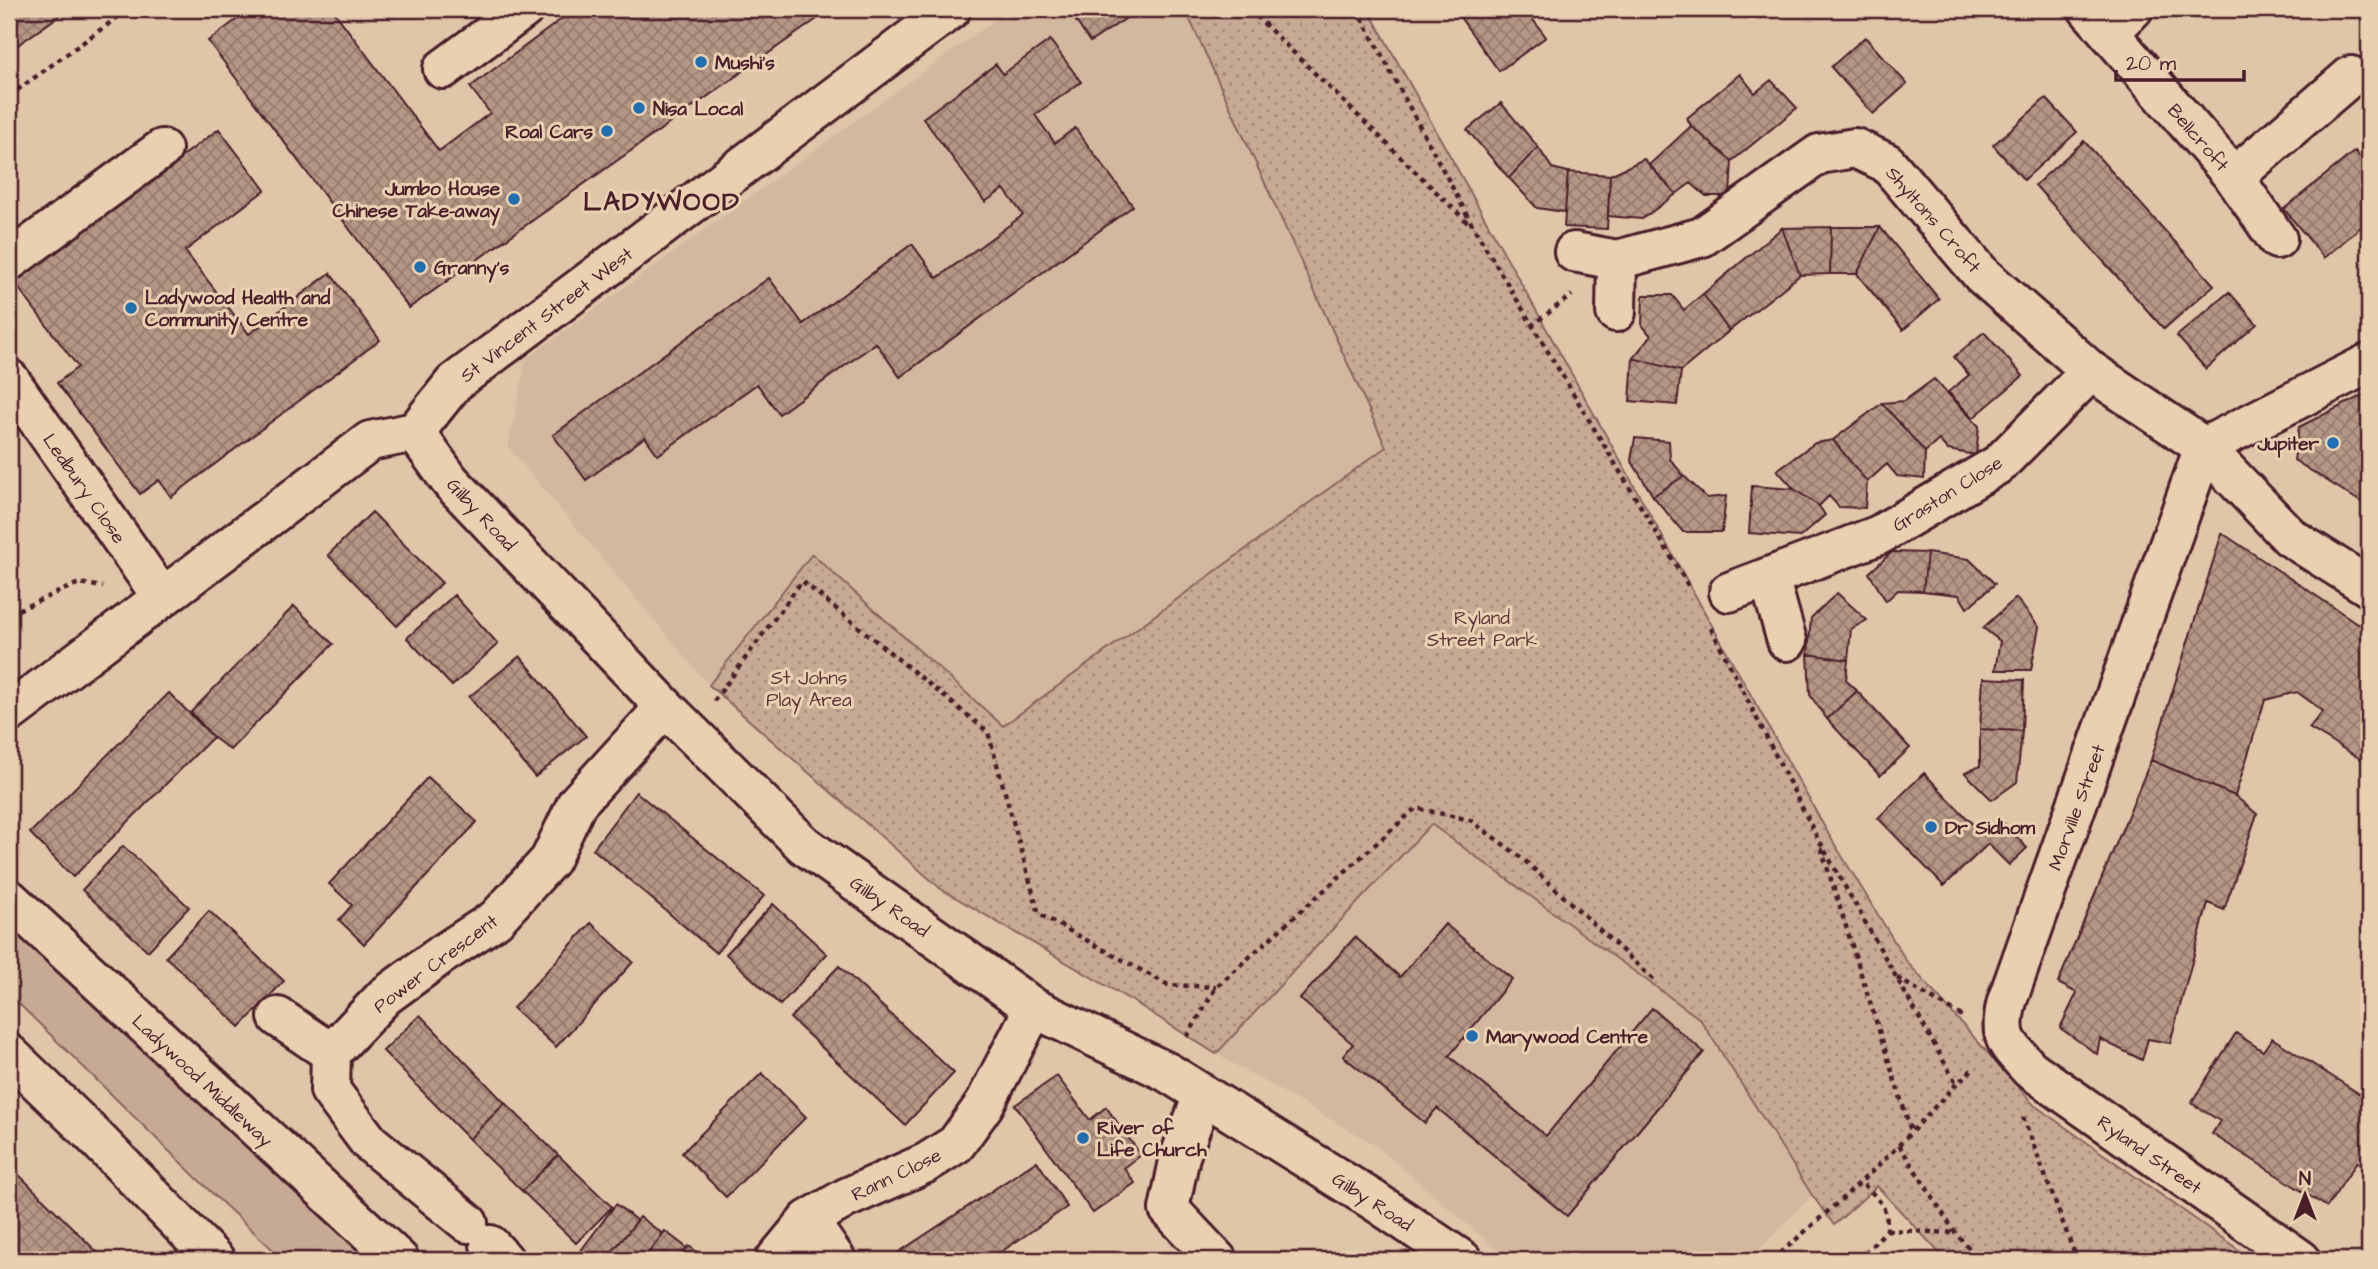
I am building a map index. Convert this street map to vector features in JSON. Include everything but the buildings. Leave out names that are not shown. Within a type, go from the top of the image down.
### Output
[{"type":"main road","points":[[443,69],[524,9]]},
{"type":"main road","name":"St Vincent Street West","points":[[415,432],[454,383],[951,9]]},
{"type":"main road","name":"Bellcroft","points":[[2110,17],[2234,177],[2277,239]]},
{"type":"main road","name":"Bellcroft","points":[[2234,177],[2351,76]]},
{"type":"main road","name":"Shyltons Croft","points":[[1617,260],[1702,237],[1819,154],[1855,148],[1887,163],[1982,275],[2091,371]]},
{"type":"main road","points":[[9,261],[162,149]]},
{"type":"main road","points":[[1574,252],[1617,260],[1616,312]]},
{"type":"main road","points":[[2204,447],[2369,363]]},
{"type":"main road","points":[[2091,371],[2204,447],[2290,537],[2369,587]]},
{"type":"main road","name":"Graston Close","points":[[1718,607],[1769,577],[1879,535],[1999,464],[2091,371]]},
{"type":"main road","name":"Ledbury Close","points":[[9,379],[162,597]]},
{"type":"main road","points":[[9,713],[370,441],[415,432]]},
{"type":"main road","name":"Gilby Road","points":[[415,432],[450,481],[677,720],[804,845],[1034,1008],[1167,1072],[1373,1199],[1462,1260]]},
{"type":"main road","name":"Morville Street","points":[[2006,1042],[2002,1022],[2007,1001],[2204,447]]},
{"type":"main road","points":[[1769,577],[1787,641]]},
{"type":"main road","name":"Power Crescent","points":[[331,1053],[385,996],[441,954],[496,919],[550,860],[577,803],[677,720]]},
{"type":"main road","name":"Ladywood Middleway","points":[[9,899],[398,1260]]},
{"type":"main road","name":"Rann Close","points":[[775,1260],[808,1220],[846,1198],[926,1163],[956,1144],[985,1105],[1034,1008]]},
{"type":"main road","points":[[278,1017],[331,1053],[330,1090],[369,1142],[487,1243]]},
{"type":"main road","name":"Ryland Street","points":[[2006,1042],[2029,1069],[2301,1260]]},
{"type":"main road","points":[[9,1054],[89,1131],[215,1260]]},
{"type":"main road","points":[[1203,1095],[1180,1156],[1169,1209],[1217,1260]]},
{"type":"main road","points":[[808,1220],[836,1260]]},
{"type":"path","points":[[9,96],[129,9]]},
{"type":"path","points":[[1249,9],[1474,228]]},
{"type":"path","points":[[1357,9],[1474,228],[1689,587]]},
{"type":"path","points":[[677,720],[802,581],[988,732],[1038,914],[1168,985],[1216,987]]},
{"type":"path","points":[[9,614],[79,583],[162,597]]},
{"type":"path","points":[[1718,607],[1817,837],[1911,1131]]},
{"type":"path","points":[[1167,1072],[1216,987],[1416,808],[1470,820],[1522,858],[1654,980]]},
{"type":"path","points":[[1817,837],[1956,1083]]},
{"type":"path","points":[[1773,1260],[1861,1182],[1956,1083],[2006,1042],[1895,977]]},
{"type":"path","points":[[2023,1114],[2077,1260]]},
{"type":"path","points":[[1899,1145],[1956,1234],[1980,1260]]},
{"type":"path","points":[[1858,1260],[1887,1230],[1887,1214],[1880,1200],[1861,1182]]},
{"type":"path","points":[[1887,1230],[1956,1234]]},
{"type":"shaded area","points":[[1010,9],[1184,9],[1386,447],[1003,726],[813,554],[709,685],[508,447],[526,359]]},
{"type":"shaded area","name":"Marywood Centre","points":[[1431,824],[1701,1019],[1812,1195],[1749,1260],[1509,1260],[1374,1144],[1216,1054]]},
{"type":"green space","name":"Ryland Street Park","points":[[1185,9],[1368,9],[1829,835],[1907,962],[2034,1105],[2253,1260],[1946,1260],[1877,1186],[1834,1225],[1700,1019],[1431,824],[1216,1054],[1139,1005],[941,889],[709,685],[812,554],[1003,726],[1386,447]]},
{"type":"green space","points":[[9,919],[157,1053],[316,1212],[368,1260],[284,1260],[215,1196],[9,994]]},
{"type":"place","name":"Mushi's","points":[[701,62]]},
{"type":"place","name":"Nisa Local","points":[[639,108]]},
{"type":"place","name":"Roal Cars","points":[[607,131]]},
{"type":"place","name":"Jumbo House Chinese Take-away","points":[[514,199]]},
{"type":"place","name":"Granny's","points":[[420,267]]},
{"type":"place","name":"Ladywood Health and Community Centre","points":[[131,308]]},
{"type":"place","name":"Jupiter","points":[[2333,443]]},
{"type":"place","name":"Dr Sidhom","points":[[1931,827]]},
{"type":"place","name":"Marywood Centre","points":[[1472,1036]]},
{"type":"place","name":"River of Life Church","points":[[1083,1138]]},
{"type":"district","name":"LADYWOOD","points":[[662,201]]},
{"type":"park label","name":"St Johns Play Area","points":[[809,688]]}]
